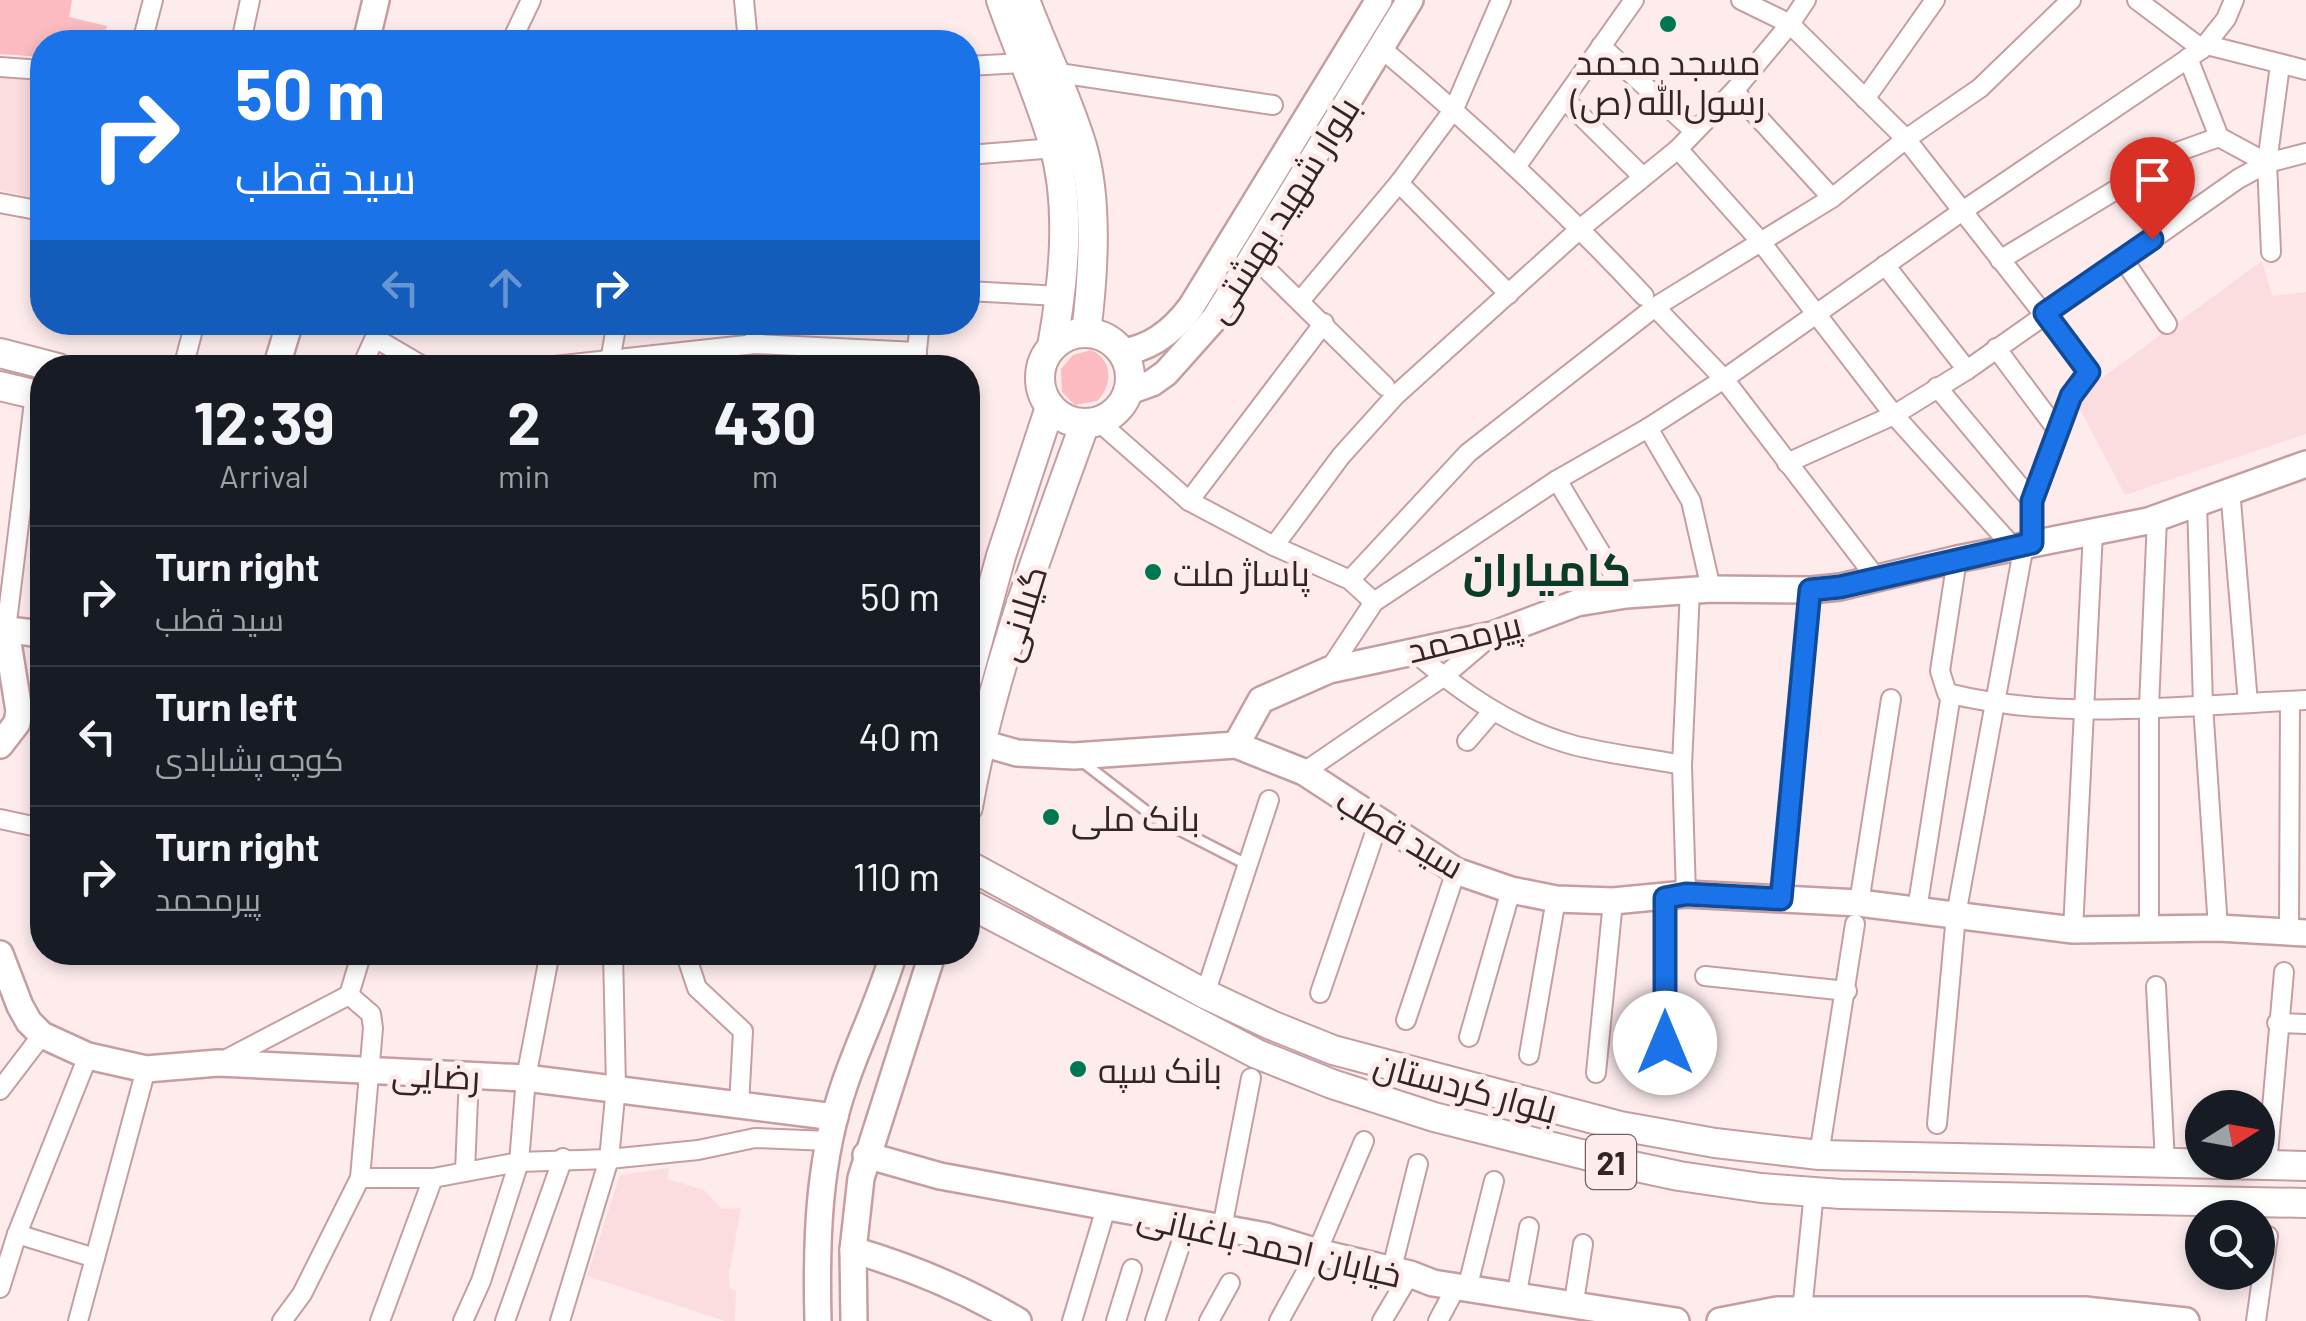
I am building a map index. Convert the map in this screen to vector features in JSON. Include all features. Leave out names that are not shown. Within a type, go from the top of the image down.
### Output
[{"type":"main road","points":[[1002,0],[1055,148],[1062,189],[1059,296],[1052,347]]},
{"type":"main road","points":[[1025,0],[1082,146],[1088,176],[1091,207],[1086,333]]},
{"type":"main road","points":[[1086,333],[1106,338],[1121,352],[1129,372],[1127,392],[1112,413],[1091,422],[1066,419],[1050,407],[1041,390],[1040,377],[1044,358],[1052,347],[1067,337],[1086,333]]},
{"type":"main road","points":[[0,353],[30,361]]},
{"type":"main road","points":[[0,386],[30,393]]},
{"type":"main road","name":"گیلانی","points":[[980,634],[1050,407]]},
{"type":"main road","name":"گیلانی","points":[[980,752],[1030,575],[1091,422]]},
{"type":"main road","name":"بلوار کردستان","points":[[980,872],[1205,994],[1332,1050],[1502,1098],[1658,1133],[1819,1154],[2185,1163]]},
{"type":"main road","name":"بلوار کردستان","points":[[980,909],[1256,1054],[1434,1117],[1609,1161],[1679,1176],[1814,1192],[2306,1203]]},
{"type":"main road","name":"بلوار کردستان","points":[[2275,1164],[2306,1166]]},
{"type":"street","points":[[145,30],[153,0]]},
{"type":"street","points":[[244,30],[250,0]]},
{"type":"street","points":[[369,30],[376,0]]},
{"type":"street","points":[[517,30],[531,0]]},
{"type":"street","points":[[744,0],[747,30]]},
{"type":"street","name":"بلوار شهید بهشتی","points":[[1121,352],[1147,346],[1174,327],[1191,307],[1379,0]]},
{"type":"street","name":"بلوار شهید بهشتی","points":[[1127,392],[1152,384],[1183,357],[1214,318],[1410,0]]},
{"type":"street","points":[[1300,301],[1399,183],[1454,108],[1502,0]]},
{"type":"street","points":[[1516,167],[1634,0]]},
{"type":"street","points":[[1740,0],[1790,24],[1906,138],[2089,372],[2071,396],[2032,501],[2023,545],[1956,915],[1937,1124]]},
{"type":"street","points":[[1274,546],[1341,456],[1396,395],[1580,228],[1678,149],[1734,91],[1806,0]]},
{"type":"street","points":[[1866,99],[1935,0]]},
{"type":"street","points":[[1350,580],[1468,453],[1650,302],[1832,198],[1906,138],[1980,88],[2071,0]]},
{"type":"street","points":[[2136,0],[2199,50],[2306,70]]},
{"type":"street","points":[[1329,670],[1374,602],[1557,480],[1648,428],[1724,378],[2199,50],[2226,19],[2234,0]]},
{"type":"street","points":[[1601,46],[1693,130]]},
{"type":"street","points":[[1382,48],[1454,108],[1580,228],[1724,378],[1877,579]]},
{"type":"street","points":[[2199,50],[2219,137],[2267,163]]},
{"type":"street","points":[[980,65],[1023,63]]},
{"type":"street","points":[[2271,252],[2267,163],[2280,65]]},
{"type":"street","points":[[0,68],[30,69]]},
{"type":"street","points":[[1052,72],[1273,105]]},
{"type":"street","points":[[1734,91],[1832,198]]},
{"type":"street","points":[[1564,99],[1644,177]]},
{"type":"street","points":[[2000,260],[2180,152],[2219,137]]},
{"type":"street","points":[[980,154],[1055,148]]},
{"type":"street","points":[[1678,149],[1761,242],[1894,415],[2023,545]]},
{"type":"street","points":[[1787,463],[1894,415],[1967,370],[2238,179],[2267,163],[2306,152]]},
{"type":"street","points":[[1399,183],[1509,294]]},
{"type":"street","points":[[0,202],[30,209]]},
{"type":"street","points":[[1252,255],[1386,386]]},
{"type":"street","points":[[2124,259],[2167,324]]},
{"type":"street","points":[[1885,265],[1967,370]]},
{"type":"street","points":[[980,292],[1059,296]]},
{"type":"street","points":[[1189,501],[1324,323]]},
{"type":"street","points":[[384,335],[410,355]]},
{"type":"street","points":[[755,335],[755,344]]},
{"type":"street","points":[[661,355],[755,344],[866,355]]},
{"type":"street","points":[[1996,348],[2058,431]]},
{"type":"street","points":[[1938,387],[2032,501]]},
{"type":"street","points":[[1091,422],[1189,501],[1350,580],[1374,602]]},
{"type":"street","points":[[1648,428],[1690,501],[1701,590],[1682,765],[1665,1079]]},
{"type":"street","points":[[0,745],[17,723],[19,710],[3,630],[30,454]]},
{"type":"street","name":"پیرمحمد","points":[[1236,745],[1262,700],[1329,670],[1492,636],[1577,603],[1701,590],[1810,590],[1877,579],[2157,518],[2230,489],[2304,471]]},
{"type":"street","points":[[1557,480],[1626,595]]},
{"type":"street","points":[[2230,489],[2248,703]]},
{"type":"street","points":[[2197,502],[2203,704],[2218,928]]},
{"type":"street","points":[[2149,929],[2149,707],[2157,518]]},
{"type":"street","points":[[2073,930],[2093,532]]},
{"type":"street","points":[[1957,559],[1940,671],[1943,686],[1951,694],[1993,702],[2086,709],[2298,701],[2297,932]]},
{"type":"street","points":[[1781,899],[1810,590]]},
{"type":"street","points":[[3,630],[30,633]]},
{"type":"street","points":[[1304,772],[1443,678],[1492,636]]},
{"type":"street","points":[[1412,650],[1443,678],[1492,712],[1573,745],[1682,765]]},
{"type":"street","points":[[1917,910],[1951,694]]},
{"type":"street","points":[[1819,1154],[1891,700]]},
{"type":"street","points":[[1468,741],[1492,712]]},
{"type":"street","name":"سید قطب","points":[[982,743],[1017,753],[1074,756],[1236,745],[1304,772],[1456,872],[1556,900],[1613,902],[1676,896],[1781,899],[1857,913],[1917,910],[2073,930],[2218,928],[2297,932]]},
{"type":"street","points":[[1205,994],[1270,800]]},
{"type":"street","points":[[0,819],[30,825]]},
{"type":"street","points":[[1320,994],[1379,822]]},
{"type":"street","points":[[1406,1020],[1456,872]]},
{"type":"street","points":[[1469,1037],[1511,890]]},
{"type":"street","points":[[1530,1055],[1556,900]]},
{"type":"street","points":[[1596,1073],[1613,902]]},
{"type":"street","points":[[0,954],[20,1006],[42,1034],[0,1090]]},
{"type":"street","points":[[218,1064],[350,995],[358,965]]},
{"type":"street","points":[[463,1321],[481,1281],[518,1162],[526,1078],[548,965]]},
{"type":"street","points":[[560,1321],[610,1159],[616,1088],[613,965]]},
{"type":"street","points":[[689,965],[697,988],[743,1031],[738,1106]]},
{"type":"street","points":[[818,1321],[820,1202],[832,1129],[889,965]]},
{"type":"street","points":[[854,1321],[853,1250],[866,1154],[928,965]]},
{"type":"street","points":[[2273,1090],[2284,972]]},
{"type":"street","points":[[1705,976],[1847,991]]},
{"type":"street","points":[[2156,986],[2166,1163]]},
{"type":"street","points":[[282,1321],[302,1294],[360,1178],[374,1028],[370,1014],[350,995]]},
{"type":"street","points":[[2278,1023],[2306,1024]]},
{"type":"street","name":"رضایی","points":[[42,1034],[88,1056],[146,1069],[218,1064],[526,1078],[738,1106],[832,1129]]},
{"type":"street","points":[[0,1288],[17,1234],[88,1056]]},
{"type":"street","points":[[78,1321],[146,1069]]},
{"type":"street","points":[[465,1171],[469,1075]]},
{"type":"street","points":[[1222,1228],[1251,1078]]},
{"type":"street","points":[[360,1178],[433,1178],[518,1162],[610,1159],[698,1150],[755,1138],[832,1129]]},
{"type":"street","points":[[1280,1321],[1317,1252],[1364,1141]]},
{"type":"street","name":"خیابان احمد باغبانی","points":[[866,1154],[940,1176],[1266,1236],[1433,1284],[1676,1321]]},
{"type":"street","points":[[505,1321],[563,1158]]},
{"type":"street","points":[[1382,1321],[1401,1273],[1418,1164]]},
{"type":"street","points":[[380,1321],[433,1178]]},
{"type":"street","points":[[1438,1321],[1461,1288],[1494,1181]]},
{"type":"street","points":[[1802,1310],[1814,1192]]},
{"type":"street","points":[[1072,1321],[1106,1208]]},
{"type":"street","points":[[1155,1321],[1188,1222]]},
{"type":"street","points":[[1516,1298],[1530,1227]]},
{"type":"street","points":[[17,1234],[96,1258]]},
{"type":"street","points":[[1574,1308],[1583,1244]]},
{"type":"street","points":[[853,1250],[901,1264],[985,1301],[1018,1321]]},
{"type":"street","points":[[1116,1321],[1132,1268]]},
{"type":"street","points":[[1209,1321],[1230,1283]]},
{"type":"street","points":[[2256,1321],[2260,1290]]},
{"type":"street","points":[[1720,1321],[1777,1310],[2083,1315],[2186,1321]]},
{"type":"lane","points":[[1074,756],[1154,817],[1246,864]]},
{"type":"shaded area","points":[[0,0],[72,0],[69,17],[107,26],[106,30],[30,30],[30,56],[0,54]]},
{"type":"shaded area","points":[[0,77],[30,80],[30,197],[0,190]]},
{"type":"shaded area","points":[[2262,261],[2272,296],[2306,292],[2306,434],[2125,495],[2074,398]]},
{"type":"shaded area","points":[[1091,350],[1107,366],[1106,388],[1097,401],[1075,405],[1062,392],[1061,369],[1073,355]]},
{"type":"shaded area","points":[[669,1168],[668,1179],[704,1190],[722,1209],[741,1208],[729,1274],[730,1289],[736,1291],[735,1321],[587,1276],[620,1175]]},
{"type":"place","name":"مسجد محمد رسول‌الله (ص)","points":[[1668,24]]},
{"type":"place","name":"پاساژ ملت","points":[[1153,572]]},
{"type":"place","name":"بانک ملی","points":[[1051,817]]},
{"type":"place","name":"بانک سپه","points":[[1078,1069]]},
{"type":"district","name":"کامیاران","points":[[1547,568]]},
{"type":"route","points":[[1665,1043],[1665,898],[1686,894],[1781,899],[1810,590],[1840,587],[2032,543],[2032,501],[2071,396],[2089,372],[2045,313],[2152,239]]}]
